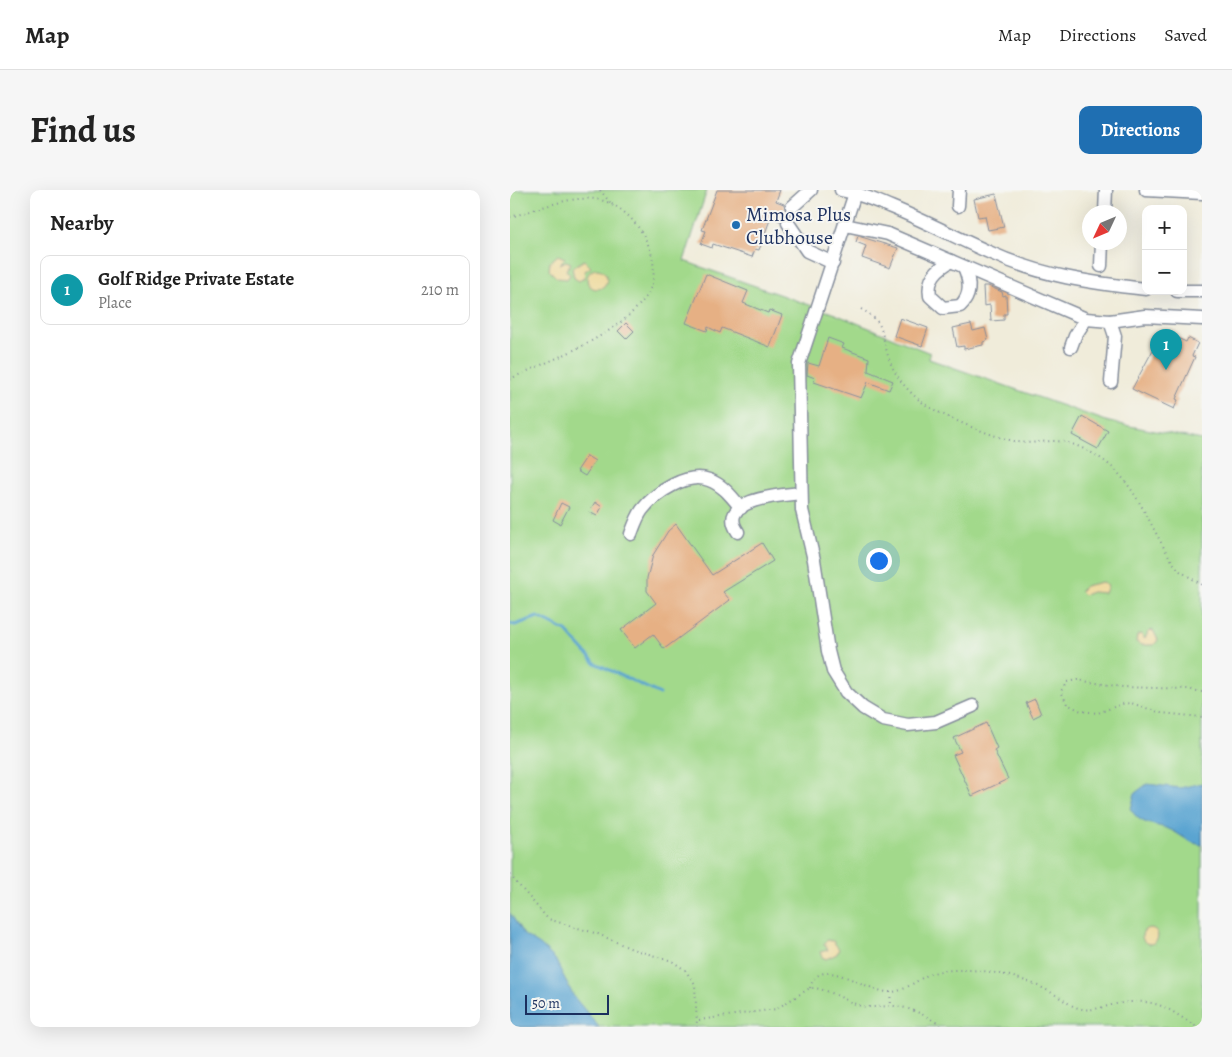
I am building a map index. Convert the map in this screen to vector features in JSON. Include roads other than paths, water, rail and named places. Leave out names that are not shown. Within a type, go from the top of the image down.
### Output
[{"type":"street","points":[[792,207],[810,190]]},
{"type":"street","points":[[841,190],[856,191],[931,224],[992,254],[1037,271],[1083,282],[1142,288]]},
{"type":"street","points":[[958,206],[959,190]]},
{"type":"street","points":[[1105,205],[1106,190]]},
{"type":"street","points":[[1146,190],[1202,193]]},
{"type":"street","points":[[856,191],[799,364],[802,510],[814,560],[828,650],[833,671],[846,692],[863,708],[883,720],[908,725],[936,722],[973,706]]},
{"type":"street","points":[[788,223],[807,251],[833,263]]},
{"type":"street","points":[[845,225],[888,234],[1086,319],[1110,321],[1145,316],[1202,319]]},
{"type":"street","points":[[1101,266],[1102,250]]},
{"type":"street","points":[[951,261],[936,270],[930,284],[930,296],[943,308],[960,306],[968,297],[970,284],[964,267]]},
{"type":"street","points":[[1187,291],[1202,291]]},
{"type":"street","points":[[1072,347],[1075,336],[1086,319]]},
{"type":"street","points":[[1110,321],[1115,336],[1110,382]]},
{"type":"street","points":[[630,534],[643,509],[669,489],[696,477],[710,480],[727,491],[741,508]]},
{"type":"street","points":[[738,532],[732,524],[733,519],[741,508],[771,495],[801,493]]},
{"type":"water","points":[[1202,783],[1202,845],[1190,841],[1167,828],[1144,822],[1131,809],[1135,793],[1147,784],[1180,788]]},
{"type":"water","points":[[510,913],[524,935],[540,945],[555,959],[574,997],[599,1027],[510,1027]]},
{"type":"waterway","points":[[510,624],[515,625],[538,617],[566,631],[595,663],[660,694]]},
{"type":"place","name":"Mimosa Plus Clubhouse","points":[[736,225]]},
{"type":"place","name":"Golf Ridge Private Estate","points":[[1166,370]]}]
